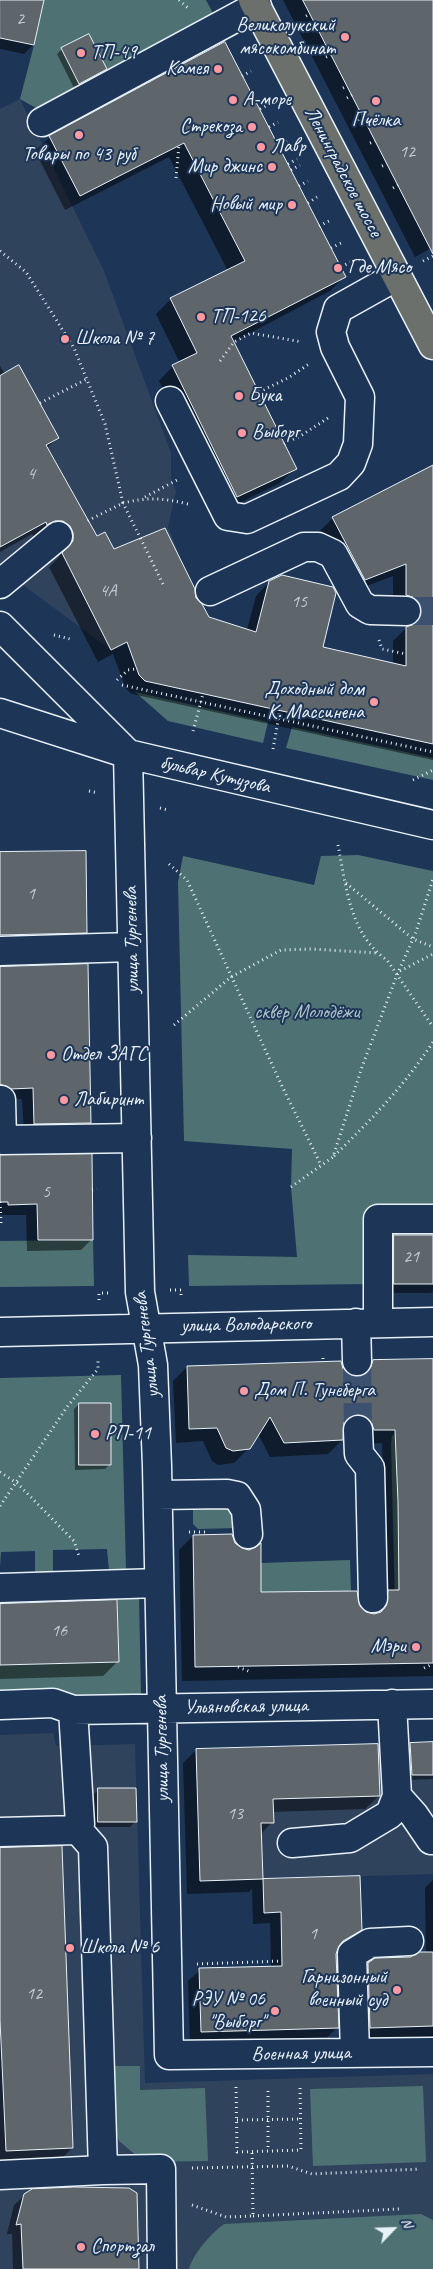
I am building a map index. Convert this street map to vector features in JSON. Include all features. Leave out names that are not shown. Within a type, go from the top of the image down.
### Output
[{"type":"main road","name":"Ленинградское шоссе","points":[[255,3],[433,345]]},
{"type":"street","points":[[42,122],[255,3]]},
{"type":"street","points":[[170,401],[228,516],[248,519],[339,476],[351,463],[358,444],[360,397],[335,347],[331,332],[338,309],[397,276]]},
{"type":"street","points":[[0,584],[58,536]]},
{"type":"street","points":[[210,591],[304,546],[318,547],[333,554],[360,604],[370,610],[406,611]]},
{"type":"street","points":[[0,626],[128,754]]},
{"type":"street","name":"бульвар Кутузова","points":[[0,714],[128,754],[433,825]]},
{"type":"street","name":"улица Тургенева","points":[[128,754],[140,1292],[154,1366],[169,2055]]},
{"type":"street","points":[[0,951],[132,948]]},
{"type":"street","points":[[1,1100],[2,1140],[136,1138]]},
{"type":"street","points":[[357,1361],[367,1323],[378,1219],[433,1219]]},
{"type":"street","name":"улица Володарского","points":[[0,1332],[147,1329],[182,1326],[433,1322]]},
{"type":"street","points":[[358,1430],[359,1454],[370,1468],[373,1598]]},
{"type":"street","points":[[158,1495],[227,1494],[237,1496],[246,1510],[248,1534]]},
{"type":"street","points":[[0,1588],[159,1583]]},
{"type":"street","name":"Ульяновская улица","points":[[0,1705],[53,1704],[73,1710],[433,1704]]},
{"type":"street","points":[[292,1843],[350,1838],[390,1814],[397,1796],[392,1704]]},
{"type":"street","points":[[73,1710],[80,1824],[78,1830]]},
{"type":"street","points":[[397,1796],[414,1815],[431,1840]]},
{"type":"street","points":[[0,1832],[78,1830]]},
{"type":"street","points":[[78,1830],[93,1847],[103,2170]]},
{"type":"street","points":[[355,2053],[352,1954],[370,1943],[409,1942]]},
{"type":"street","name":"Военная улица","points":[[169,2055],[433,2052]]},
{"type":"street","points":[[0,2175],[103,2170],[161,2181],[162,2269]]},
{"type":"path","points":[[306,16],[310,14]]},
{"type":"path","points":[[326,57],[331,55]]},
{"type":"path","points":[[242,76],[252,71]]},
{"type":"path","points":[[343,88],[347,86]]},
{"type":"path","points":[[347,98],[352,95]]},
{"type":"path","points":[[260,109],[269,104]]},
{"type":"path","points":[[358,120],[363,117]]},
{"type":"path","points":[[269,127],[278,122]]},
{"type":"path","points":[[370,143],[375,140]]},
{"type":"path","points":[[278,146],[287,141]]},
{"type":"path","points":[[176,178],[179,145]]},
{"type":"path","points":[[288,164],[297,159]]},
{"type":"path","points":[[382,166],[387,164]]},
{"type":"path","points":[[291,170],[300,165]]},
{"type":"path","points":[[299,186],[308,181]]},
{"type":"path","points":[[394,188],[398,185]]},
{"type":"path","points":[[308,203],[317,198]]},
{"type":"path","points":[[320,226],[329,221]]},
{"type":"path","points":[[331,248],[341,243]]},
{"type":"path","points":[[0,251],[26,272],[74,348],[105,424],[123,503],[163,584]]},
{"type":"path","points":[[341,267],[350,262]]},
{"type":"path","points":[[220,361],[234,342],[251,333],[335,347]]},
{"type":"path","points":[[259,392],[288,378]]},
{"type":"path","points":[[40,403],[87,379]]},
{"type":"path","points":[[284,444],[302,435]]},
{"type":"path","points":[[58,536],[123,503],[144,497],[180,479]]},
{"type":"path","points":[[144,497],[173,500]]},
{"type":"path","points":[[117,680],[128,670],[136,669]]},
{"type":"path","points":[[122,685],[433,752]]},
{"type":"path","points":[[193,730],[203,694]]},
{"type":"path","points":[[273,749],[280,710]]},
{"type":"path","points":[[413,780],[433,770]]},
{"type":"path","points":[[338,845],[354,918],[377,953],[387,960],[398,973],[433,1027]]},
{"type":"path","points":[[169,864],[187,880],[321,1165]]},
{"type":"path","points":[[334,1156],[362,1067],[413,939],[433,879]]},
{"type":"path","points":[[345,882],[413,939],[433,947]]},
{"type":"path","points":[[430,888],[433,893]]},
{"type":"path","points":[[174,1025],[231,977],[281,950],[312,949],[377,953]]},
{"type":"path","points":[[398,973],[433,954]]},
{"type":"path","points":[[291,1187],[334,1156],[381,1111],[412,1074],[433,1042]]},
{"type":"path","points":[[90,1055],[95,1055]]},
{"type":"path","points":[[92,1190],[97,1190]]},
{"type":"path","points":[[0,1202],[1,1223]]},
{"type":"path","points":[[0,1506],[67,1407],[98,1369]]},
{"type":"path","points":[[0,1472],[17,1483],[74,1540],[88,1585]]},
{"type":"path","points":[[186,1532],[206,1532]]},
{"type":"path","points":[[424,1668],[433,1664]]},
{"type":"path","points":[[238,1667],[251,1672]]},
{"type":"path","points":[[194,1964],[282,1961]]},
{"type":"path","points":[[236,2087],[237,2152],[252,2152],[301,2150],[300,2086]]},
{"type":"path","points":[[268,2090],[268,2151]]},
{"type":"path","points":[[237,2120],[301,2119]]},
{"type":"path","points":[[252,2152],[252,2216]]},
{"type":"path","points":[[161,2181],[252,2167],[288,2166],[312,2174],[420,2169]]},
{"type":"path","points":[[161,2181],[226,2217],[400,2209]]},
{"type":"shaded area","name":"Школа № 7","points":[[20,99],[104,271],[171,453],[171,478],[176,491],[168,527],[186,573],[202,604],[111,650],[0,568],[0,109]]},
{"type":"shaded area","name":"Школа № 6","points":[[53,1733],[56,1746],[135,1744],[145,2083],[433,2074],[433,2269],[0,2269],[0,1735]]},
{"type":"shaded area","points":[[433,1742],[433,1874],[200,1881],[196,1749]]},
{"type":"green space","points":[[44,0],[206,0],[214,15],[36,108],[20,99]]},
{"type":"green space","points":[[135,692],[268,722],[263,743],[168,721]]},
{"type":"green space","points":[[292,727],[433,758],[433,780],[286,748]]},
{"type":"green space","name":"сквер Молодёжи","points":[[358,855],[433,871],[433,1208],[371,1208],[372,1284],[189,1286],[188,1255],[297,1257],[291,1187],[292,1149],[184,1141],[178,882],[183,856],[314,885],[321,856]]},
{"type":"green space","points":[[93,1240],[94,1286],[0,1287],[0,1241]]},
{"type":"green space","points":[[121,1375],[126,1570],[109,1571],[107,1549],[53,1550],[53,1572],[35,1573],[35,1551],[1,1552],[0,1567],[0,1378]]},
{"type":"green space","points":[[397,1431],[397,1501],[407,1501],[409,1572],[395,1603],[391,1443],[392,1436]]},
{"type":"green space","points":[[229,1508],[232,1510],[238,1528],[198,1529],[193,1524],[193,1509]]},
{"type":"green space","points":[[350,1560],[351,1591],[261,1592],[261,1563]]},
{"type":"green space","points":[[117,1597],[139,1597],[141,1694],[0,1697],[0,1665],[119,1662]]},
{"type":"green space","points":[[108,2066],[140,2066],[140,2090],[205,2088],[208,2161],[144,2162],[119,2141],[109,2114]]},
{"type":"green space","points":[[423,2086],[426,2162],[313,2166],[310,2089]]},
{"type":"green space","points":[[421,2214],[433,2220],[433,2269],[189,2269],[195,2256],[204,2244],[224,2224]]},
{"type":"building","points":[[0,0],[44,0],[34,45],[0,38]]},
{"type":"building","points":[[303,0],[433,0],[433,254],[331,55]]},
{"type":"building","name":"ТП-49","points":[[89,34],[107,69],[79,84],[61,48]]},
{"type":"building","points":[[225,42],[346,277],[231,336],[297,469],[237,497],[172,365],[197,353],[170,298],[245,261],[184,143],[80,196],[49,136]]},
{"type":"building","points":[[19,365],[59,438],[46,445],[97,536],[105,532],[114,549],[165,528],[195,589],[196,598],[202,604],[209,617],[256,632],[269,581],[282,575],[333,587],[336,593],[323,647],[406,666],[406,627],[419,620],[422,611],[415,598],[406,595],[406,564],[365,580],[332,517],[433,465],[433,744],[145,681],[139,675],[127,642],[111,650],[62,553],[73,541],[73,533],[70,526],[63,521],[55,521],[47,525],[46,522],[0,547],[0,376]]},
{"type":"building","points":[[86,851],[87,933],[0,935],[0,852]]},
{"type":"building","points":[[88,964],[91,1123],[34,1124],[33,1088],[11,1089],[0,1084],[0,967]]},
{"type":"building","points":[[92,1154],[93,1240],[38,1240],[37,1204],[8,1205],[8,1202],[0,1202],[0,1155]]},
{"type":"building","points":[[394,1235],[433,1235],[433,1284],[394,1284]]},
{"type":"building","points":[[433,1359],[433,1663],[195,1667],[193,1535],[232,1534],[235,1543],[249,1550],[261,1543],[261,1592],[357,1591],[360,1606],[366,1612],[374,1614],[381,1612],[386,1606],[388,1590],[399,1590],[398,1502],[395,1430],[374,1430],[371,1421],[365,1416],[357,1414],[344,1422],[343,1440],[284,1443],[270,1417],[250,1449],[233,1451],[226,1448],[217,1428],[189,1429],[187,1366],[341,1361],[343,1369],[349,1374],[358,1377],[366,1374],[373,1360]]},
{"type":"building","name":"РП-11","points":[[79,1403],[111,1403],[111,1465],[79,1465]]},
{"type":"building","points":[[117,1600],[119,1662],[0,1665],[0,1604]]},
{"type":"building","points":[[433,1742],[433,1775],[412,1775],[410,1743]]},
{"type":"building","points":[[378,1744],[380,1796],[273,1799],[274,1823],[261,1823],[263,1879],[200,1881],[196,1749]]},
{"type":"building","points":[[98,1788],[136,1788],[137,1822],[98,1822]]},
{"type":"building","points":[[62,1846],[73,2148],[6,2151],[0,2020],[0,1848]]},
{"type":"building","points":[[360,1876],[362,1930],[343,1941],[336,1954],[339,2028],[201,2032],[199,1968],[282,1966],[281,1912],[264,1913],[263,1879]]},
{"type":"building","name":"Гарнизонный военный суд","points":[[419,1952],[433,1952],[433,2026],[370,2028],[368,1963],[375,1958],[410,1957]]},
{"type":"building","name":"Спортзал","points":[[74,2187],[129,2188],[137,2193],[139,2269],[23,2269],[21,2224],[16,2225],[24,2194],[32,2189]]},
{"type":"tunnel","points":[[406,611],[433,611]]},
{"type":"tunnel","points":[[357,1361],[358,1430]]},
{"type":"place","name":"Великолукский мясокомбинат","points":[[345,37]]},
{"type":"place","name":"ТП-49","points":[[81,53]]},
{"type":"place","name":"Камея","points":[[218,69]]},
{"type":"place","name":"А-море","points":[[233,100]]},
{"type":"place","name":"Пчёлка","points":[[376,101]]},
{"type":"place","name":"Стрекоза","points":[[252,127]]},
{"type":"place","name":"Товары по 43 руб","points":[[79,135]]},
{"type":"place","name":"Лавр","points":[[261,147]]},
{"type":"place","name":"Мир джинс","points":[[272,167]]},
{"type":"place","name":"Новый мир","points":[[292,205]]},
{"type":"place","name":"Где Мясо","points":[[338,268]]},
{"type":"place","name":"ТП-126","points":[[201,317]]},
{"type":"place","name":"Школа № 7","points":[[65,339]]},
{"type":"place","name":"Бука","points":[[239,396]]},
{"type":"place","name":"Выборг","points":[[242,433]]},
{"type":"place","name":"Доходный дом К. Массинена","points":[[374,702]]},
{"type":"place","name":"Отдел ЗАГС","points":[[51,1055]]},
{"type":"place","name":"Лабиринт","points":[[64,1100]]},
{"type":"place","name":"Дом П. Тунеберга","points":[[244,1391]]},
{"type":"place","name":"РП-11","points":[[95,1434]]},
{"type":"place","name":"Мэри","points":[[416,1647]]},
{"type":"place","name":"Школа № 6","points":[[70,1948]]},
{"type":"place","name":"Гарнизонный военный суд","points":[[397,1990]]},
{"type":"place","name":"РЭУ № 06 \"Выборг\"","points":[[275,2011]]},
{"type":"place","name":"Спортзал","points":[[81,2247]]}]
